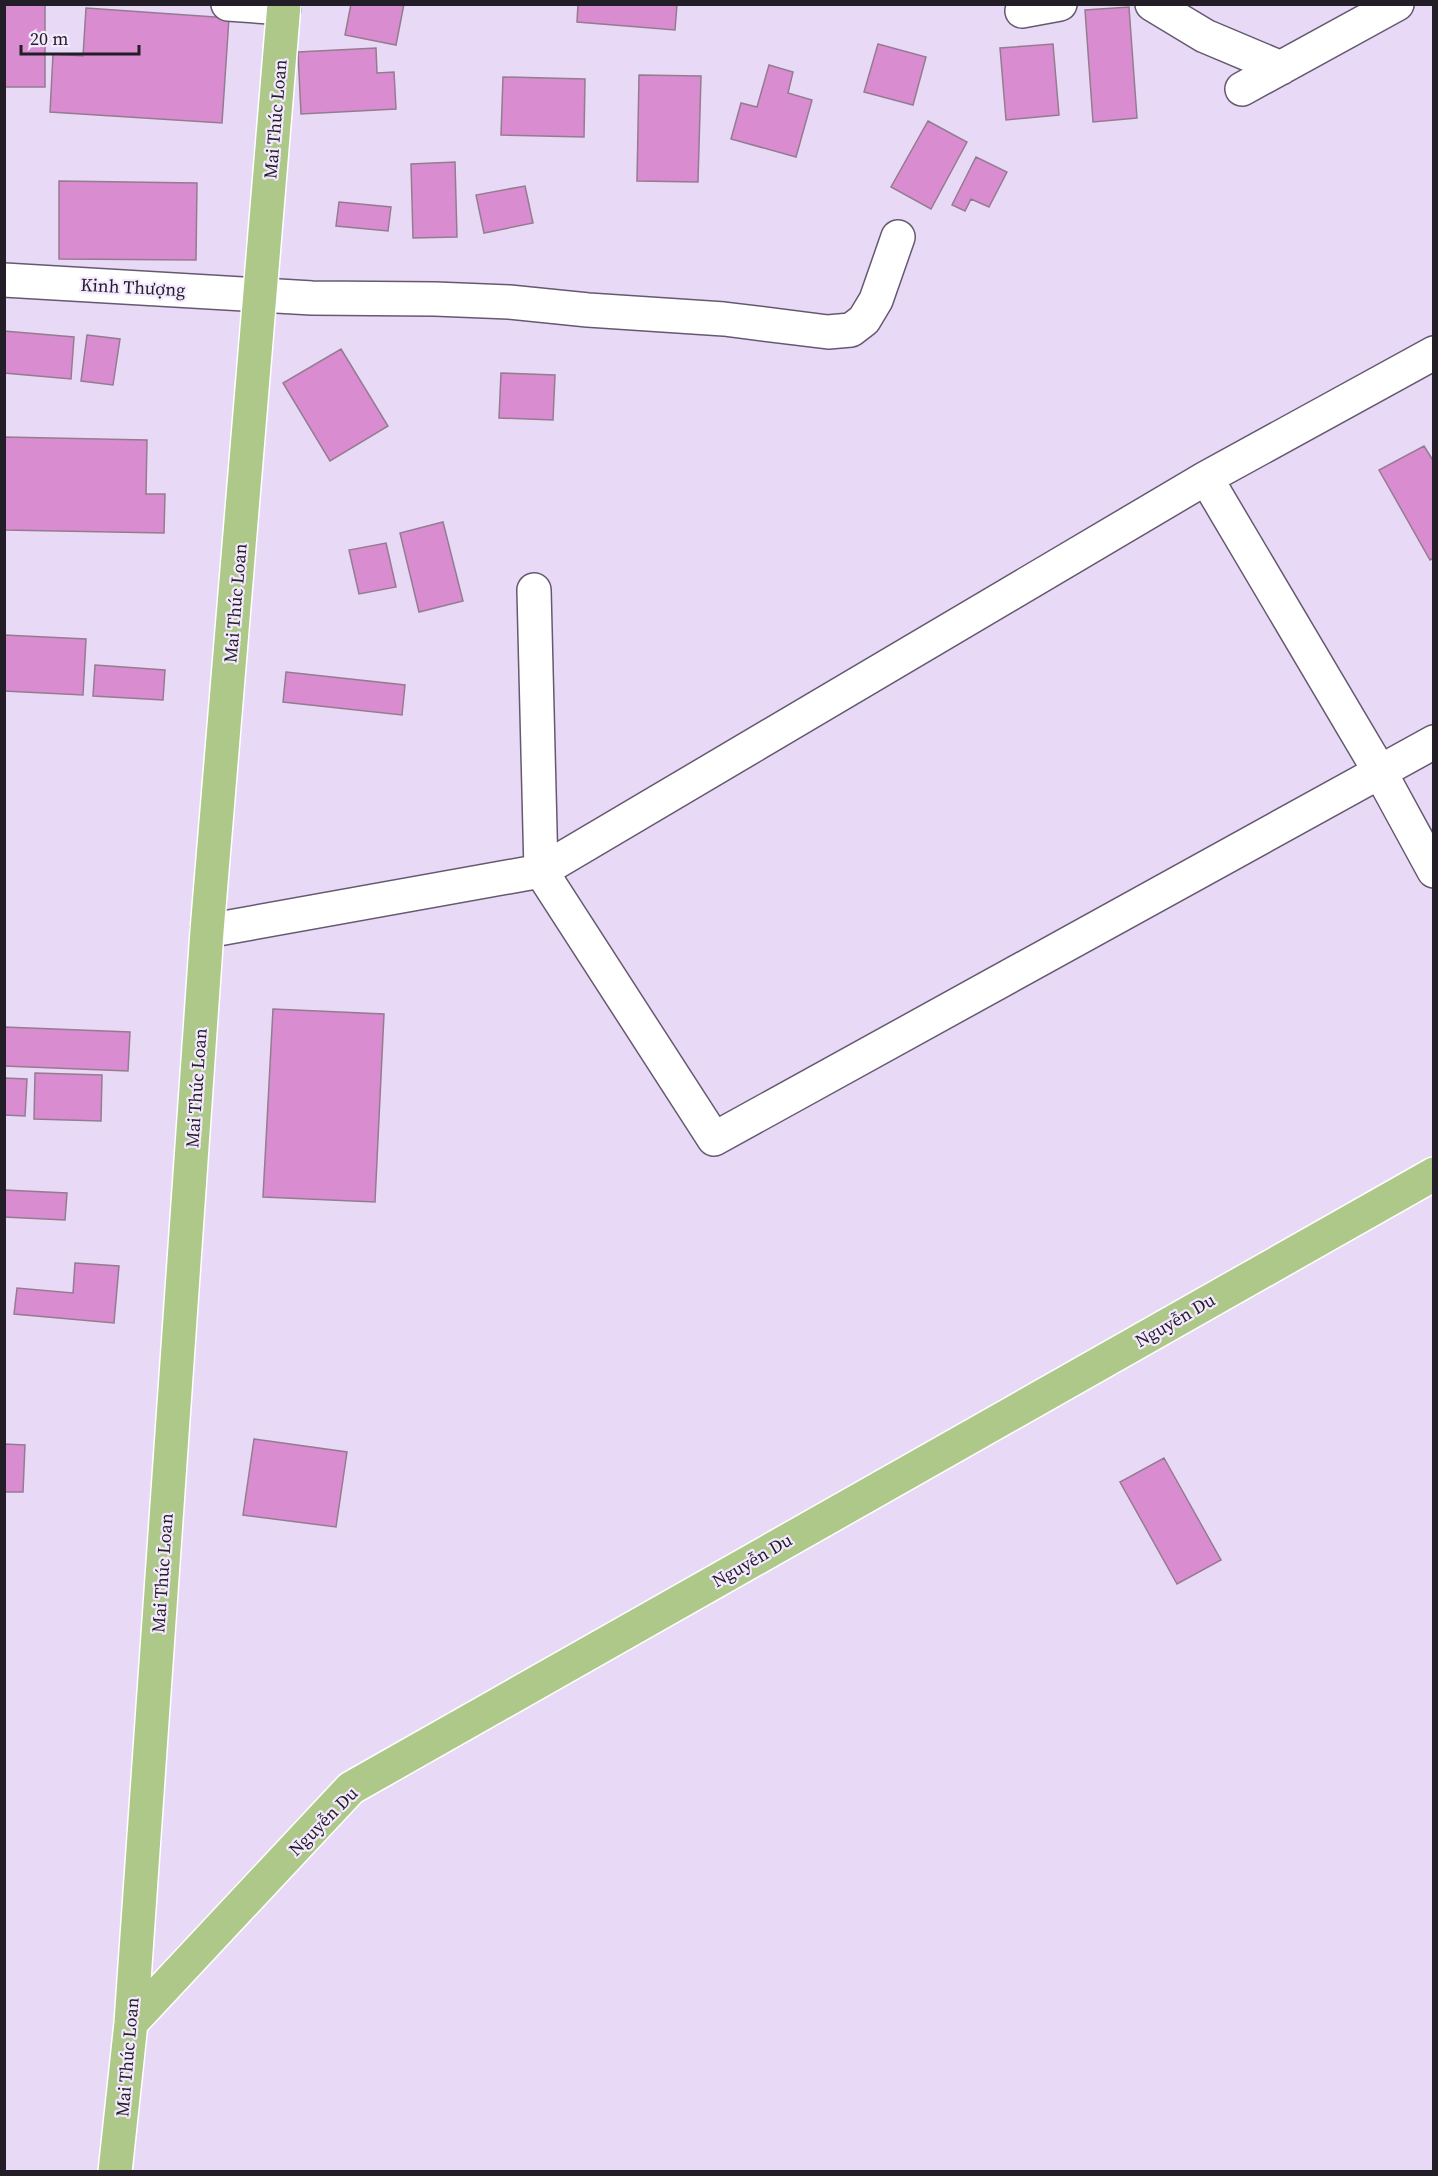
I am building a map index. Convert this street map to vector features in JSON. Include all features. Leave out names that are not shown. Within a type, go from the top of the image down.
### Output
[{"type":"main road","name":"Mai Thúc Loan","points":[[115,2172],[131,2023],[207,931],[284,6]]},
{"type":"main road","name":"Nguyễn Du","points":[[131,2023],[351,1788],[1434,1174]]},
{"type":"street","points":[[228,4],[284,6]]},
{"type":"street","points":[[1022,11],[1060,4]]},
{"type":"street","points":[[1152,4],[1205,36],[1281,68]]},
{"type":"street","points":[[1242,89],[1397,4]]},
{"type":"street","name":"Kinh Thượng","points":[[4,280],[312,298],[509,302],[724,319],[828,332],[851,330],[864,320],[876,300],[898,237]]},
{"type":"street","points":[[207,931],[541,871],[1206,478],[1434,353]]},
{"type":"street","points":[[1206,478],[1380,772],[1434,871]]},
{"type":"street","points":[[534,590],[541,871],[714,1139],[1434,742]]},
{"type":"building","points":[[4,4],[45,4],[45,87],[4,87]]},
{"type":"building","points":[[351,4],[404,4],[396,45],[345,35]]},
{"type":"building","points":[[578,4],[677,4],[675,30],[577,22]]},
{"type":"building","points":[[1129,7],[1137,118],[1093,122],[1085,10]]},
{"type":"building","points":[[86,8],[229,18],[222,123],[50,112],[53,54],[83,56]]},
{"type":"building","points":[[878,44],[926,57],[913,105],[864,92]]},
{"type":"building","points":[[1053,44],[1059,115],[1006,120],[1000,48]]},
{"type":"building","points":[[376,48],[377,73],[394,72],[396,109],[301,114],[298,52]]},
{"type":"building","points":[[769,65],[793,72],[788,93],[812,100],[796,157],[731,139],[741,103],[757,107]]},
{"type":"building","points":[[639,75],[701,76],[698,182],[637,181]]},
{"type":"building","points":[[503,77],[585,79],[584,137],[501,135]]},
{"type":"building","points":[[928,121],[967,142],[931,209],[891,187]]},
{"type":"building","points":[[976,157],[1007,172],[989,207],[971,199],[965,211],[952,205]]},
{"type":"building","points":[[455,162],[457,237],[413,238],[411,164]]},
{"type":"building","points":[[59,181],[197,183],[196,260],[59,259]]},
{"type":"building","points":[[525,186],[533,223],[484,233],[476,195]]},
{"type":"building","points":[[339,202],[391,207],[388,231],[336,226]]},
{"type":"building","points":[[4,331],[74,337],[71,379],[4,373]]},
{"type":"building","points":[[87,335],[120,339],[113,385],[81,381]]},
{"type":"building","points":[[341,349],[388,426],[330,461],[283,383]]},
{"type":"building","points":[[501,373],[555,375],[553,420],[499,418]]},
{"type":"building","points":[[4,437],[147,440],[146,494],[165,494],[164,533],[4,530]]},
{"type":"building","points":[[1424,446],[1434,462],[1434,558],[1430,560],[1379,470]]},
{"type":"building","points":[[443,522],[463,601],[419,612],[400,533]]},
{"type":"building","points":[[386,543],[396,587],[359,594],[349,550]]},
{"type":"building","points":[[4,635],[86,639],[83,695],[4,691]]},
{"type":"building","points":[[95,665],[165,670],[163,700],[93,696]]},
{"type":"building","points":[[286,672],[405,685],[402,715],[283,702]]},
{"type":"building","points":[[273,1009],[384,1014],[375,1202],[263,1197]]},
{"type":"building","points":[[4,1027],[130,1032],[128,1071],[4,1066]]},
{"type":"building","points":[[35,1073],[102,1075],[101,1121],[34,1119]]},
{"type":"building","points":[[4,1078],[27,1079],[25,1116],[4,1115]]},
{"type":"building","points":[[4,1190],[67,1193],[65,1220],[4,1217]]},
{"type":"building","points":[[75,1263],[119,1266],[114,1323],[14,1314],[17,1288],[73,1293]]},
{"type":"building","points":[[254,1439],[347,1452],[336,1527],[243,1515]]},
{"type":"building","points":[[4,1444],[25,1445],[23,1492],[4,1492]]},
{"type":"building","points":[[1164,1458],[1221,1560],[1177,1584],[1120,1482]]}]
